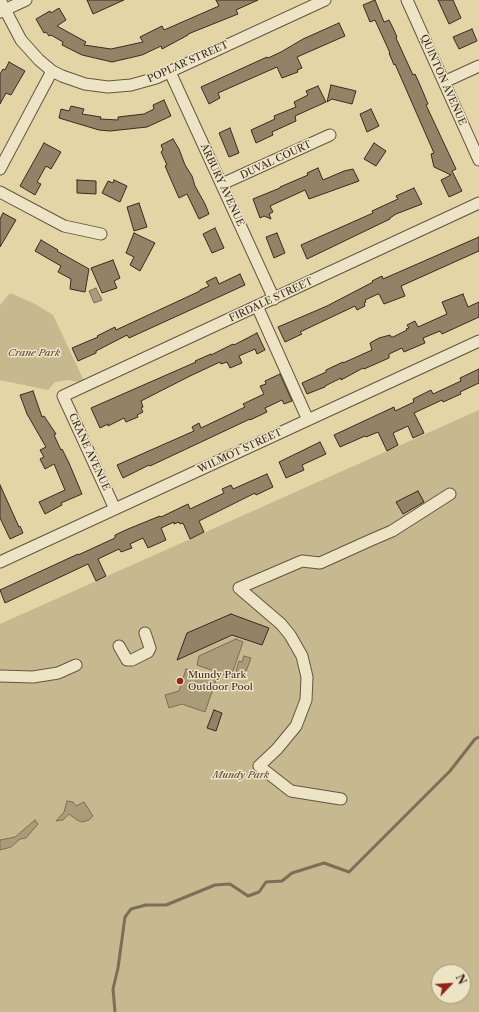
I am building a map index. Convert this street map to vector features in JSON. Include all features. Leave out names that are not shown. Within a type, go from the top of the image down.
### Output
[{"type":"street","points":[[2,7],[26,0]]},
{"type":"street","name":"POPLAR STREET","points":[[2,7],[22,40],[39,60],[52,71],[85,84],[108,87],[144,82],[170,72],[325,0]]},
{"type":"street","name":"QUINTON AVENUE","points":[[407,0],[479,160]]},
{"type":"street","points":[[444,82],[479,66]]},
{"type":"street","points":[[0,169],[52,71]]},
{"type":"street","name":"ARBURY AVENUE","points":[[170,72],[274,299]]},
{"type":"street","name":"DUVAL COURT","points":[[222,184],[330,135]]},
{"type":"street","points":[[0,192],[64,226],[101,234]]},
{"type":"street","name":"FIRDALE STREET","points":[[63,396],[479,203]]},
{"type":"street","points":[[257,306],[308,420]]},
{"type":"street","name":"WILMOT STREET","points":[[0,562],[479,341]]},
{"type":"street","name":"CRANE AVENUE","points":[[63,396],[115,509]]},
{"type":"street","points":[[340,799],[291,791],[259,766],[277,749],[296,726],[303,711],[307,688],[305,665],[294,641],[281,624],[239,588],[302,561],[320,563],[392,531],[450,494]]},
{"type":"street","points":[[119,646],[127,660],[132,660],[148,652],[150,648],[145,633]]},
{"type":"street","points":[[0,676],[33,677],[58,673],[76,665]]},
{"type":"green space","name":"Crane Park","points":[[10,293],[35,304],[53,315],[85,383],[68,380],[55,382],[48,390],[0,380],[0,305]]},
{"type":"green space","name":"Mundy Park","points":[[479,410],[479,1012],[0,1012],[0,624]]},
{"type":"shaded area","points":[[96,288],[102,300],[94,303],[89,291]]},
{"type":"shaded area","points":[[236,639],[243,642],[231,677],[197,665],[199,656]]},
{"type":"shaded area","points":[[244,656],[251,658],[245,674],[236,671],[239,661],[242,662]]},
{"type":"shaded area","points":[[186,669],[216,680],[205,712],[182,704],[169,708],[165,695],[179,691]]},
{"type":"shaded area","points":[[67,801],[73,802],[76,806],[84,802],[93,816],[89,820],[82,822],[69,814],[63,820],[56,821],[64,812]]},
{"type":"shaded area","points":[[35,820],[38,824],[26,838],[20,839],[11,847],[0,850],[0,840],[15,837]]},
{"type":"building","points":[[87,0],[124,0],[93,14]]},
{"type":"building","points":[[216,0],[258,0],[236,10],[238,14],[188,34],[162,49],[161,46],[142,55],[112,62],[82,55],[62,45],[63,42],[51,35],[49,36],[46,32],[44,33],[36,19],[59,8],[66,20],[57,26],[86,42],[84,45],[111,49],[143,42],[140,37],[162,26],[164,30],[219,6]]},
{"type":"building","points":[[375,0],[384,22],[389,20],[393,28],[413,75],[415,74],[420,85],[428,104],[426,105],[456,169],[452,171],[462,191],[449,197],[441,180],[451,175],[434,167],[431,154],[434,153],[395,64],[394,65],[375,20],[370,22],[363,5]]},
{"type":"building","points":[[438,0],[453,0],[461,18],[449,24]]},
{"type":"building","points":[[339,23],[345,36],[297,57],[302,68],[297,70],[298,72],[282,78],[277,67],[218,93],[220,98],[209,104],[201,87],[281,52],[303,39]]},
{"type":"building","points":[[472,29],[477,41],[459,49],[453,37]]},
{"type":"building","points":[[9,62],[25,71],[11,95],[6,93],[0,104],[0,74],[3,69],[5,70]]},
{"type":"building","points":[[331,85],[356,91],[352,104],[332,99],[327,102]]},
{"type":"building","points":[[318,86],[326,102],[295,116],[296,121],[272,132],[273,135],[256,143],[251,130],[275,119],[274,116],[296,107],[294,102],[308,95],[306,91]]},
{"type":"building","points":[[164,100],[171,116],[147,127],[110,131],[99,130],[59,118],[61,109],[69,111],[71,106],[84,109],[82,114],[101,117],[100,119],[118,120],[118,117],[144,114],[154,109],[153,105]]},
{"type":"building","points":[[371,109],[379,126],[367,132],[360,114]]},
{"type":"building","points":[[230,128],[239,153],[229,157],[219,133]]},
{"type":"building","points":[[173,139],[209,214],[199,219],[187,194],[179,198],[165,166],[167,165],[161,152],[163,150],[161,145]]},
{"type":"building","points":[[44,143],[61,152],[51,169],[46,166],[37,182],[41,184],[35,195],[20,186]]},
{"type":"building","points":[[374,143],[386,151],[376,166],[364,159]]},
{"type":"building","points":[[318,168],[323,180],[344,171],[353,169],[359,181],[309,199],[305,190],[270,206],[273,212],[269,214],[271,219],[264,216],[260,218],[253,199],[308,175],[307,173]]},
{"type":"building","points":[[77,180],[96,181],[96,194],[77,193]]},
{"type":"building","points":[[114,180],[127,186],[120,202],[102,193],[108,181],[113,183]]},
{"type":"building","points":[[414,188],[422,204],[396,214],[390,219],[307,259],[301,245],[373,213],[372,211],[398,199],[396,196]]},
{"type":"building","points":[[139,203],[147,227],[134,231],[127,207]]},
{"type":"building","points":[[3,213],[16,220],[0,247],[0,219]]},
{"type":"building","points":[[215,228],[224,248],[212,253],[203,234]]},
{"type":"building","points":[[134,233],[155,243],[140,271],[130,265],[134,257],[126,253]]},
{"type":"building","points":[[277,233],[285,253],[274,258],[266,237]]},
{"type":"building","points":[[479,237],[479,251],[401,286],[405,296],[384,304],[378,294],[365,300],[365,306],[357,310],[355,306],[300,332],[302,334],[285,342],[278,327],[327,306],[382,276],[383,279]]},
{"type":"building","points":[[41,240],[89,269],[85,292],[70,289],[71,279],[58,272],[61,266],[35,251]]},
{"type":"building","points":[[113,260],[120,278],[114,281],[117,288],[102,293],[91,268]]},
{"type":"building","points":[[240,274],[245,285],[129,338],[127,335],[96,351],[96,353],[78,361],[72,348],[98,337],[97,336],[115,327],[116,330],[200,291],[209,286],[206,282],[216,277],[219,284]]},
{"type":"building","points":[[463,294],[468,307],[479,302],[479,317],[442,334],[440,331],[423,338],[425,343],[404,352],[402,348],[389,354],[389,358],[364,369],[363,368],[341,380],[341,378],[325,387],[307,394],[302,383],[326,372],[326,370],[372,350],[370,343],[379,338],[390,335],[393,337],[407,330],[406,329],[409,328],[407,325],[415,321],[418,327],[447,314],[442,302]]},
{"type":"building","points":[[257,333],[265,350],[257,354],[255,349],[239,356],[242,363],[230,368],[227,362],[221,364],[220,362],[190,376],[141,401],[143,407],[141,408],[143,412],[137,415],[138,417],[126,422],[124,418],[108,426],[108,424],[100,428],[91,408],[196,362],[195,361],[233,344],[234,345]]},
{"type":"building","points":[[479,369],[479,383],[460,392],[461,394],[443,402],[442,400],[414,413],[424,433],[413,438],[408,426],[393,433],[398,445],[387,451],[378,432],[340,447],[334,435],[394,407],[395,411],[414,402],[413,399],[431,390],[433,394],[461,381],[460,378]]},
{"type":"building","points":[[280,374],[292,401],[284,404],[282,400],[265,408],[267,412],[123,478],[117,465],[194,431],[192,427],[199,423],[201,428],[245,407],[243,404],[264,394],[260,386],[266,384],[265,381]]},
{"type":"building","points":[[33,391],[42,417],[44,416],[56,434],[54,435],[69,463],[82,494],[61,503],[62,505],[45,514],[39,502],[65,490],[54,464],[45,469],[40,459],[44,457],[40,450],[46,447],[27,414],[20,395]]},
{"type":"building","points":[[320,442],[326,454],[302,465],[304,470],[286,478],[279,462]]},
{"type":"building","points":[[267,474],[273,487],[256,495],[255,493],[199,521],[204,532],[190,539],[183,523],[180,524],[179,522],[174,524],[174,522],[161,528],[166,540],[148,548],[143,538],[130,544],[132,548],[121,552],[119,549],[98,559],[106,576],[96,581],[88,564],[5,603],[0,590],[115,538],[115,535],[128,529],[160,516],[161,517],[188,504],[190,509],[224,493],[222,489],[231,485],[233,489]]},
{"type":"building","points":[[0,485],[23,533],[10,539],[0,518]]},
{"type":"building","points":[[418,491],[424,502],[403,514],[396,502]]},
{"type":"building","points":[[231,614],[269,628],[262,645],[232,635],[177,660],[187,633]]},
{"type":"building","points":[[214,710],[222,713],[216,731],[207,728]]},
{"type":"waterway","points":[[115,1012],[113,989],[118,968],[125,917],[131,909],[146,905],[166,905],[215,885],[230,884],[248,896],[259,892],[266,882],[282,881],[292,873],[324,863],[349,872],[450,771],[475,739],[479,737]]},
{"type":"place","name":"Mundy Park Outdoor Pool","points":[[180,681]]}]
